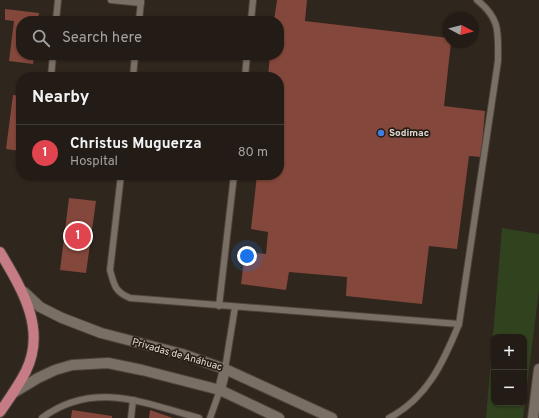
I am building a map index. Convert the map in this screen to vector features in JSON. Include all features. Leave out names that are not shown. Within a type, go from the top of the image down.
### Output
[{"type":"main road","points":[[0,252],[24,292],[34,327],[34,350],[27,370],[0,412]]},
{"type":"street","name":"Privadas de Anáhuac","points":[[24,292],[40,307],[62,318],[94,330],[139,344],[182,354],[225,369],[332,418]]},
{"type":"street","points":[[13,393],[55,370],[72,365],[108,363],[220,390],[279,418]]},
{"type":"street","points":[[220,390],[225,369]]},
{"type":"street","points":[[533,418],[539,369]]},
{"type":"lane","points":[[56,16],[58,0]]},
{"type":"lane","points":[[111,0],[141,2],[140,16]]},
{"type":"lane","points":[[251,16],[253,0]]},
{"type":"lane","points":[[389,418],[418,396],[432,379],[444,361],[459,324],[498,61],[498,36],[495,19],[478,0]]},
{"type":"lane","points":[[51,72],[53,60]]},
{"type":"lane","points":[[133,72],[135,60]]},
{"type":"lane","points":[[245,72],[247,60]]},
{"type":"lane","points":[[120,180],[110,270],[114,285],[120,294],[130,298],[219,306],[459,324]]},
{"type":"lane","points":[[219,306],[233,180]]},
{"type":"lane","points":[[225,369],[235,307]]},
{"type":"lane","points":[[210,418],[220,390]]},
{"type":"lane","points":[[42,418],[54,408],[82,398],[112,396],[133,400],[199,418]]},
{"type":"lane","points":[[130,418],[133,400]]},
{"type":"green space","points":[[502,228],[539,234],[539,290],[527,386],[527,334],[493,334]]},
{"type":"green space","points":[[491,359],[491,406],[524,406],[523,418],[486,418]]},
{"type":"building","name":"Sodimac","points":[[277,0],[307,0],[305,21],[443,37],[443,48],[450,48],[444,106],[485,111],[481,157],[469,156],[457,249],[429,246],[422,304],[346,296],[347,277],[289,272],[286,290],[241,284],[245,252],[266,254],[268,232],[251,229],[256,180],[284,180],[284,72],[268,72],[270,60],[284,60],[284,16],[275,16]]},
{"type":"building","points":[[5,9],[39,13],[39,16],[16,16],[16,60],[33,60],[33,64],[9,61],[14,21],[5,20]]},
{"type":"building","points":[[13,95],[16,95],[16,150],[6,149]]},
{"type":"building","points":[[69,198],[96,201],[86,273],[60,270]]},
{"type":"building","points":[[72,410],[112,416],[112,418],[71,418]]},
{"type":"building","points":[[150,410],[173,418],[149,418]]},
{"type":"place","name":"Sodimac","points":[[381,133]]},
{"type":"place","name":"Christus Muguerza","points":[[78,236]]}]
